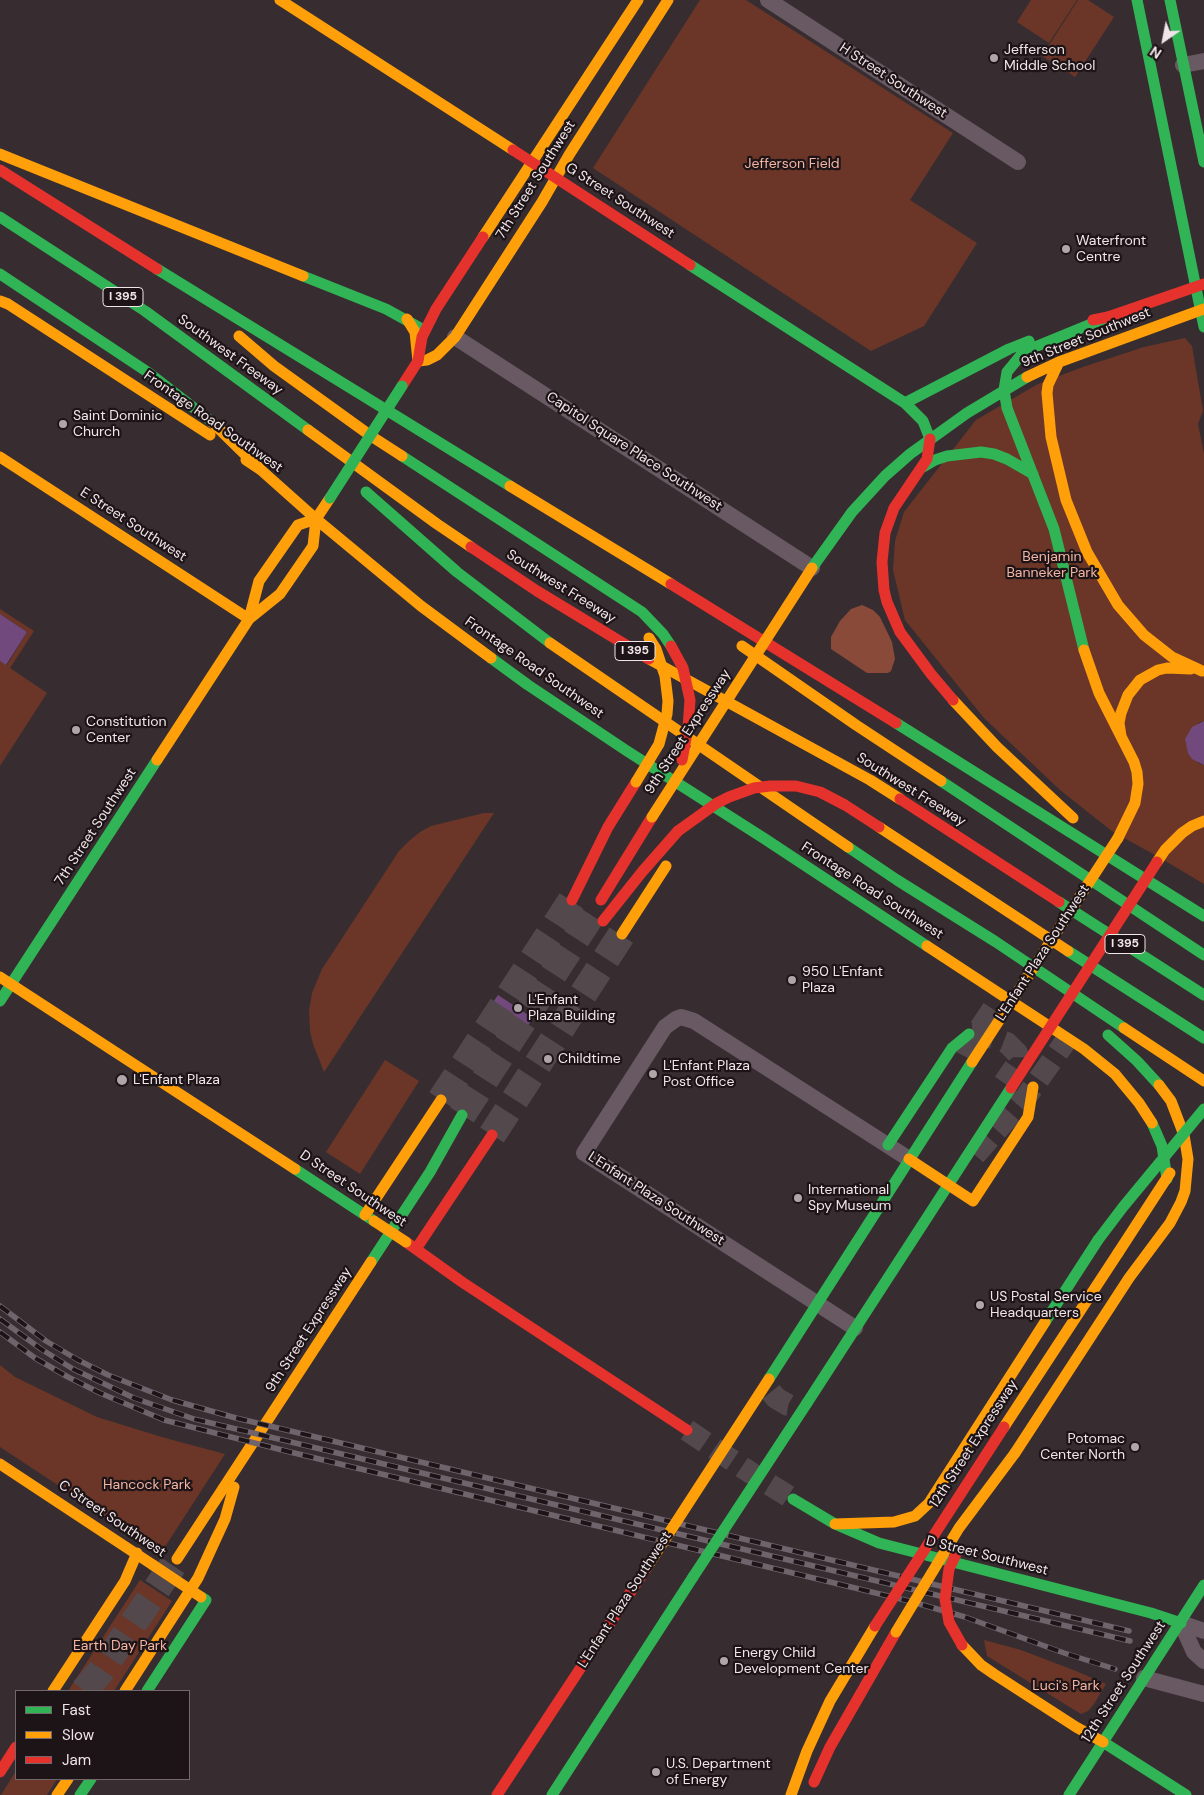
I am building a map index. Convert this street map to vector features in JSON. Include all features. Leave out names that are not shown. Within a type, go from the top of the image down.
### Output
[{"type":"main road","name":"G Street Southwest","points":[[280,0],[905,403],[923,421],[930,439]]},
{"type":"main road","name":"7th Street Southwest","points":[[0,1001],[249,619],[280,594],[307,554],[312,546],[316,519],[418,361],[424,330],[638,0]]},
{"type":"main road","name":"7th Street Southwest","points":[[418,361],[427,360],[437,355],[455,336],[542,202],[555,178],[668,0]]},
{"type":"main road","points":[[1136,0],[1199,285],[1204,327]]},
{"type":"main road","points":[[1170,0],[1204,162]]},
{"type":"main road","points":[[0,154],[386,308],[424,330]]},
{"type":"main road","points":[[0,170],[284,348],[801,663],[1204,916]]},
{"type":"main road","points":[[485,254],[497,215]]},
{"type":"main road","name":"Southwest Freeway","points":[[0,217],[145,311],[449,532],[553,602],[652,661],[870,780],[1204,996]]},
{"type":"main road","points":[[161,270],[274,366],[342,416],[538,546],[642,612],[663,634],[683,668],[690,700],[688,728],[678,776]]},
{"type":"main road","points":[[0,274],[150,373],[214,424],[260,470]]},
{"type":"main road","name":"9th Street Southwest","points":[[905,403],[1009,349],[1073,324],[1108,317],[1199,285]]},
{"type":"main road","name":"Frontage Road Southwest","points":[[0,301],[8,304],[182,417],[260,470],[421,606],[528,685],[1094,1056],[1115,1074],[1139,1103],[1152,1123],[1162,1146],[1167,1177],[1164,1198],[1159,1212]]},
{"type":"main road","name":"9th Street Southwest","points":[[812,568],[852,512],[866,496],[897,465],[930,439],[1030,375],[1059,362],[1202,309]]},
{"type":"main road","points":[[1004,390],[1007,372],[1021,355],[1108,317]]},
{"type":"main road","points":[[406,319],[415,332],[418,361]]},
{"type":"main road","points":[[454,320],[455,336]]},
{"type":"main road","name":"L'Enfant Plaza Southwest","points":[[1059,362],[1048,385],[1047,407],[1051,437],[1066,500],[1087,552],[1118,605],[1144,635],[1172,657],[1203,672]]},
{"type":"main road","points":[[241,382],[457,572],[551,644],[897,880],[1004,948],[1204,1081]]},
{"type":"main road","name":"L'Enfant Plaza Southwest","points":[[497,1795],[818,1304],[909,1159],[1118,838],[1134,804],[1138,784],[1134,762],[1099,693],[1084,652],[1054,529],[1008,408],[1004,390]]},
{"type":"main road","points":[[930,439],[927,459],[894,508],[885,533],[882,576],[885,596],[892,617],[900,632],[931,674],[974,722],[1047,795],[1168,894]]},
{"type":"main road","points":[[923,467],[947,456],[981,452],[1007,459],[1033,474]]},
{"type":"main road","name":"E Street Southwest","points":[[0,457],[249,619]]},
{"type":"main road","points":[[546,507],[688,608]]},
{"type":"main road","name":"7th Street Southwest","points":[[249,619],[258,581],[298,525],[316,519]]},
{"type":"main road","points":[[538,546],[631,618]]},
{"type":"main road","name":"9th Street Expressway","points":[[597,906],[812,568]]},
{"type":"main road","points":[[572,900],[608,827],[659,744],[664,729],[668,708],[668,688],[662,663],[649,638],[641,628]]},
{"type":"main road","points":[[736,642],[833,709],[1204,955]]},
{"type":"main road","name":"L'Enfant Plaza Southwest","points":[[1121,736],[1119,722],[1121,713],[1128,695],[1140,680],[1158,670],[1167,668],[1187,668],[1203,672]]},
{"type":"main road","points":[[603,921],[642,872],[717,803],[754,788],[770,786],[809,788],[832,798],[879,827],[1204,1038]]},
{"type":"main road","points":[[552,1795],[1157,862],[1182,833],[1204,821]]},
{"type":"main road","points":[[622,934],[673,855],[682,834]]},
{"type":"main road","points":[[897,880],[983,947]]},
{"type":"main road","points":[[1037,931],[1123,1000]]},
{"type":"main road","points":[[1014,969],[1037,985]]},
{"type":"main road","name":"D Street Southwest","points":[[0,977],[273,1154],[406,1242],[462,1282],[687,1430]]},
{"type":"main road","points":[[1052,996],[1076,1012]]},
{"type":"main road","points":[[808,1795],[830,1747],[959,1528],[1014,1453],[1129,1278],[1170,1223],[1182,1202],[1187,1181],[1186,1148],[1181,1123],[1166,1093],[1137,1061],[1099,1028]]},
{"type":"main road","points":[[888,1145],[952,1048],[969,1034]]},
{"type":"main road","name":"L'Enfant Plaza Southwest","points":[[909,1159],[973,1201],[1023,1126],[1030,1110],[1033,1087]]},
{"type":"main road","points":[[369,1218],[441,1100]]},
{"type":"main road","points":[[835,1524],[894,1522],[914,1516],[929,1503],[1098,1240],[1204,1108]]},
{"type":"main road","name":"9th Street Expressway","points":[[177,1559],[466,1117]]},
{"type":"main road","name":"12th Street Expressway","points":[[791,1795],[807,1751],[826,1709],[875,1626],[1204,1121]]},
{"type":"main road","points":[[416,1249],[492,1135]]},
{"type":"main road","points":[[1129,1278],[1155,1224]]},
{"type":"main road","points":[[1014,1453],[959,1547],[949,1569],[945,1590],[946,1609],[954,1633],[962,1645],[981,1665],[1186,1795]]},
{"type":"main road","points":[[126,1690],[187,1596],[207,1561],[226,1519],[241,1462]]},
{"type":"main road","name":"C Street Southwest","points":[[0,1464],[204,1598],[148,1690]]},
{"type":"main road","name":"D Street Southwest","points":[[793,1499],[855,1534],[906,1552],[1151,1613],[1181,1623]]},
{"type":"main road","points":[[54,1690],[125,1581],[137,1553]]},
{"type":"main road","name":"12th Street Southwest","points":[[1069,1795],[1204,1585]]},
{"type":"main road","points":[[0,1772],[15,1749]]},
{"type":"main road","points":[[57,1795],[67,1780]]},
{"type":"main road","points":[[80,1795],[90,1780]]},
{"type":"street","name":"H Street Southwest","points":[[768,0],[1018,162]]},
{"type":"street","points":[[1183,65],[1204,61]]},
{"type":"street","name":"Capitol Square Place Southwest","points":[[455,336],[812,568]]},
{"type":"street","name":"L'Enfant Plaza Southwest","points":[[855,1328],[584,1153],[665,1027],[681,1017],[694,1021],[909,1159]]},
{"type":"street","points":[[1181,1623],[1204,1631]]},
{"type":"street","points":[[1181,1623],[1194,1652],[1204,1661]]},
{"type":"street","points":[[1144,1678],[1204,1694]]},
{"type":"green space","name":"Jefferson Field","points":[[700,0],[746,0],[953,133],[910,200],[977,243],[924,326],[871,351],[593,168]]},
{"type":"green space","points":[[1031,0],[1077,0],[1049,43],[1017,22]]},
{"type":"green space","points":[[1078,0],[1088,0],[1114,17],[1075,77],[1042,56]]},
{"type":"green space","name":"Benjamin Banneker Park","points":[[1185,338],[1192,346],[1203,411],[1198,424],[1204,454],[1204,721],[1198,723],[1198,763],[1204,765],[1204,884],[1113,832],[1060,790],[984,718],[905,620],[893,570],[895,541],[904,512],[976,420],[1038,384],[1144,347]]},
{"type":"green space","points":[[0,609],[34,631],[10,668],[47,693],[0,766],[0,661],[7,665],[27,632],[0,614]]},
{"type":"green space","points":[[484,813],[494,813],[324,1072],[313,1044],[309,1011],[312,993],[322,969],[399,851],[409,841],[431,826]]},
{"type":"green space","points":[[385,1060],[419,1081],[360,1174],[326,1152]]},
{"type":"green space","name":"Hancock Park","points":[[0,1365],[15,1377],[97,1417],[225,1454],[161,1553],[0,1447]]},
{"type":"green space","name":"Earth Day Park","points":[[140,1580],[172,1601],[115,1690],[69,1690]]},
{"type":"green space","name":"Luci's Park","points":[[984,1640],[1021,1650],[1106,1684],[1094,1704],[1088,1711],[1081,1714],[987,1656]]},
{"type":"green space","points":[[15,1773],[15,1780],[56,1780],[47,1795],[1,1795]]},
{"type":"shaded area","points":[[862,605],[873,610],[880,617],[892,642],[895,659],[891,671],[888,673],[867,673],[831,649],[831,637],[840,621],[851,609]]},
{"type":"shaded area","points":[[0,614],[27,632],[6,665],[0,661]]},
{"type":"shaded area","points":[[1204,721],[1204,765],[1192,759],[1188,753],[1185,739],[1192,727]]},
{"type":"shaded area","points":[[498,995],[533,1018],[522,1035],[486,1012]]},
{"type":"tunnel","points":[[441,1100],[572,900]]},
{"type":"tunnel","points":[[462,1115],[592,914]]},
{"type":"tunnel","points":[[492,1135],[622,934]]},
{"type":"tunnel","points":[[966,1057],[982,1025],[1002,995]]},
{"type":"tunnel","points":[[972,1033],[1007,1043],[1017,1053],[1017,1064],[1004,1083]]},
{"type":"tunnel","points":[[975,1155],[1026,1097],[1068,1038]]},
{"type":"tunnel","points":[[771,1392],[776,1398],[788,1405],[794,1406]]},
{"type":"tunnel","points":[[687,1430],[793,1499]]},
{"type":"tunnel","points":[[85,1690],[101,1671],[177,1559]]},
{"type":"railway","points":[[0,1306],[46,1341],[78,1360],[108,1375],[172,1400],[236,1418],[1129,1631]]},
{"type":"railway","points":[[0,1319],[41,1349],[73,1369],[134,1398],[194,1419],[1130,1641]]},
{"type":"railway","points":[[0,1332],[35,1358],[68,1377],[100,1393],[164,1420],[909,1601],[965,1617],[1064,1653],[1115,1669]]},
{"type":"traffic: fast","points":[[1137,0],[1204,327]]},
{"type":"traffic: fast","points":[[1170,0],[1204,162]]},
{"type":"traffic: fast","points":[[0,217],[145,311],[308,430]]},
{"type":"traffic: fast","points":[[690,265],[905,403],[923,421],[930,439]]},
{"type":"traffic: fast","points":[[157,269],[510,486]]},
{"type":"traffic: fast","points":[[0,274],[149,373],[212,422]]},
{"type":"traffic: fast","points":[[303,276],[386,309],[424,330]]},
{"type":"traffic: fast","points":[[1084,650],[1054,529],[1007,408],[1004,390],[1007,372],[1021,355],[1030,349],[1108,317]]},
{"type":"traffic: fast","points":[[905,403],[1009,349],[1029,341]]},
{"type":"traffic: fast","points":[[812,568],[852,512],[885,476],[910,454],[967,413],[1027,377]]},
{"type":"traffic: fast","points":[[330,498],[402,386]]},
{"type":"traffic: fast","points":[[923,467],[947,456],[981,452],[1007,459],[1033,474]]},
{"type":"traffic: fast","points":[[402,456],[642,612],[663,634],[671,646]]},
{"type":"traffic: fast","points":[[366,492],[457,572],[550,643]]},
{"type":"traffic: fast","points":[[491,658],[627,751],[927,946]]},
{"type":"traffic: fast","points":[[896,723],[1204,916]]},
{"type":"traffic: fast","points":[[0,1001],[157,760]]},
{"type":"traffic: fast","points":[[941,781],[1204,955]]},
{"type":"traffic: fast","points":[[848,847],[996,942],[1124,1028]]},
{"type":"traffic: fast","points":[[1059,902],[1204,995]]},
{"type":"traffic: fast","points":[[1068,951],[1204,1038]]},
{"type":"traffic: fast","points":[[888,1145],[952,1048],[969,1034]]},
{"type":"traffic: fast","points":[[1108,1035],[1137,1061],[1159,1085]]},
{"type":"traffic: fast","points":[[769,1379],[972,1062]]},
{"type":"traffic: fast","points":[[807,1403],[1011,1088]]},
{"type":"traffic: fast","points":[[1098,1240],[1204,1109]]},
{"type":"traffic: fast","points":[[371,1262],[430,1172],[462,1115]]},
{"type":"traffic: fast","points":[[1152,1123],[1162,1146],[1167,1179]]},
{"type":"traffic: fast","points":[[295,1169],[374,1221]]},
{"type":"traffic: fast","points":[[1045,1322],[1098,1240]]},
{"type":"traffic: fast","points":[[693,1577],[807,1403]]},
{"type":"traffic: fast","points":[[793,1499],[835,1524],[879,1543],[1151,1613],[1181,1623]]},
{"type":"traffic: fast","points":[[552,1795],[693,1577]]},
{"type":"traffic: fast","points":[[1069,1795],[1204,1585]]},
{"type":"traffic: fast","points":[[148,1690],[206,1600],[201,1597]]},
{"type":"traffic: fast","points":[[1103,1742],[1186,1795]]},
{"type":"traffic: fast","points":[[80,1795],[90,1780]]},
{"type":"traffic: slow","points":[[280,0],[513,150]]},
{"type":"traffic: slow","points":[[483,237],[638,0]]},
{"type":"traffic: slow","points":[[418,361],[427,360],[437,355],[455,337],[668,0]]},
{"type":"traffic: slow","points":[[0,154],[303,276]]},
{"type":"traffic: slow","points":[[0,301],[8,304],[210,435]]},
{"type":"traffic: slow","points":[[1027,377],[1059,362],[1204,309]]},
{"type":"traffic: slow","points":[[407,319],[415,332],[418,361]]},
{"type":"traffic: slow","points":[[239,336],[274,366],[402,456]]},
{"type":"traffic: slow","points":[[1059,362],[1048,385],[1047,393],[1051,437],[1066,500],[1087,552],[1118,605],[1144,635],[1172,657],[1202,671]]},
{"type":"traffic: slow","points":[[212,422],[261,470]]},
{"type":"traffic: slow","points":[[308,430],[471,547]]},
{"type":"traffic: slow","points":[[0,457],[249,619]]},
{"type":"traffic: slow","points":[[246,460],[261,470],[316,519],[421,606],[491,658]]},
{"type":"traffic: slow","points":[[510,486],[671,584]]},
{"type":"traffic: slow","points":[[157,760],[249,619],[280,594],[313,546],[316,519],[330,498]]},
{"type":"traffic: slow","points":[[249,619],[259,581],[298,525],[316,519]]},
{"type":"traffic: slow","points":[[652,817],[812,568]]},
{"type":"traffic: slow","points":[[636,782],[659,744],[667,714],[668,701],[665,676],[656,649],[649,638]]},
{"type":"traffic: slow","points":[[550,643],[848,847]]},
{"type":"traffic: slow","points":[[742,646],[941,781]]},
{"type":"traffic: slow","points":[[1084,650],[1099,693],[1134,762],[1137,772],[1138,784],[1135,803],[1118,838]]},
{"type":"traffic: slow","points":[[649,659],[870,780],[900,799]]},
{"type":"traffic: slow","points":[[1121,736],[1119,723],[1121,713],[1128,695],[1140,680],[1158,670],[1167,668],[1191,669]]},
{"type":"traffic: slow","points":[[953,700],[997,747],[1073,818]]},
{"type":"traffic: slow","points":[[1157,862],[1165,850],[1182,833],[1204,821]]},
{"type":"traffic: slow","points":[[879,827],[1068,951]]},
{"type":"traffic: slow","points":[[972,1062],[1118,838]]},
{"type":"traffic: slow","points":[[622,934],[666,866]]},
{"type":"traffic: slow","points":[[927,946],[1084,1049],[1115,1074],[1139,1103],[1152,1123]]},
{"type":"traffic: slow","points":[[0,977],[295,1169]]},
{"type":"traffic: slow","points":[[1124,1028],[1204,1081]]},
{"type":"traffic: slow","points":[[1015,1453],[1129,1278],[1170,1223],[1181,1202],[1185,1191],[1188,1159],[1184,1135],[1171,1101],[1159,1085]]},
{"type":"traffic: slow","points":[[909,1159],[973,1201],[1028,1117],[1033,1087]]},
{"type":"traffic: slow","points":[[365,1215],[441,1100]]},
{"type":"traffic: slow","points":[[1118,1253],[1170,1173]]},
{"type":"traffic: slow","points":[[374,1221],[406,1242]]},
{"type":"traffic: slow","points":[[1004,1427],[1118,1253]]},
{"type":"traffic: slow","points":[[177,1559],[371,1262]]},
{"type":"traffic: slow","points":[[835,1524],[894,1522],[915,1516],[929,1503],[1045,1322]]},
{"type":"traffic: slow","points":[[647,1567],[769,1379]]},
{"type":"traffic: slow","points":[[896,1632],[959,1528],[1015,1453]]},
{"type":"traffic: slow","points":[[0,1464],[153,1565]]},
{"type":"traffic: slow","points":[[126,1690],[198,1578],[225,1519],[234,1487]]},
{"type":"traffic: slow","points":[[54,1690],[125,1581],[137,1553]]},
{"type":"traffic: slow","points":[[153,1565],[201,1597]]},
{"type":"traffic: slow","points":[[791,1795],[807,1751],[830,1701],[875,1626]]},
{"type":"traffic: slow","points":[[962,1645],[981,1665],[994,1674],[1076,1727],[1103,1742]]},
{"type":"traffic: slow","points":[[57,1795],[67,1780]]},
{"type":"traffic: jam","points":[[513,150],[690,265]]},
{"type":"traffic: jam","points":[[0,170],[157,269]]},
{"type":"traffic: jam","points":[[402,386],[418,361],[422,337],[436,309],[483,237]]},
{"type":"traffic: jam","points":[[1093,320],[1108,317],[1204,284]]},
{"type":"traffic: jam","points":[[930,439],[927,459],[894,508],[885,533],[882,562],[884,590],[900,632],[953,700]]},
{"type":"traffic: jam","points":[[471,547],[537,591],[649,659]]},
{"type":"traffic: jam","points":[[671,584],[896,723]]},
{"type":"traffic: jam","points":[[671,646],[683,668],[690,700],[688,728],[682,760]]},
{"type":"traffic: jam","points":[[572,900],[608,827],[636,782]]},
{"type":"traffic: jam","points":[[678,831],[717,803],[729,797],[754,788],[770,786],[796,786],[820,792],[845,805],[879,827]]},
{"type":"traffic: jam","points":[[900,799],[1059,902]]},
{"type":"traffic: jam","points":[[601,900],[652,817]]},
{"type":"traffic: jam","points":[[603,921],[678,831]]},
{"type":"traffic: jam","points":[[1011,1088],[1157,862]]},
{"type":"traffic: jam","points":[[416,1249],[492,1135]]},
{"type":"traffic: jam","points":[[406,1242],[462,1282],[687,1430]]},
{"type":"traffic: jam","points":[[875,1626],[1004,1427]]},
{"type":"traffic: jam","points":[[957,1552],[949,1569],[945,1599],[949,1622],[962,1645]]},
{"type":"traffic: jam","points":[[497,1795],[647,1567]]},
{"type":"traffic: jam","points":[[814,1782],[830,1747],[896,1632]]},
{"type":"traffic: jam","points":[[0,1772],[15,1749]]},
{"type":"place","name":"Jefferson Middle School","points":[[994,58]]},
{"type":"place","name":"Waterfront Centre","points":[[1066,249]]},
{"type":"place","name":"Saint Dominic Church","points":[[63,424]]},
{"type":"place","name":"Constitution Center","points":[[76,730]]},
{"type":"place","name":"950 L'Enfant Plaza","points":[[792,980]]},
{"type":"place","name":"L'Enfant Plaza Building","points":[[518,1008]]},
{"type":"place","name":"Childtime","points":[[548,1059]]},
{"type":"place","name":"L'Enfant Plaza Post Office","points":[[653,1074]]},
{"type":"place","name":"L'Enfant Plaza","points":[[122,1080]]},
{"type":"place","name":"International Spy Museum","points":[[798,1198]]},
{"type":"place","name":"US Postal Service Headquarters","points":[[980,1305]]},
{"type":"place","name":"Potomac Center North","points":[[1135,1447]]},
{"type":"place","name":"Energy Child Development Center","points":[[724,1661]]},
{"type":"place","name":"U.S. Department of Energy","points":[[656,1772]]}]
